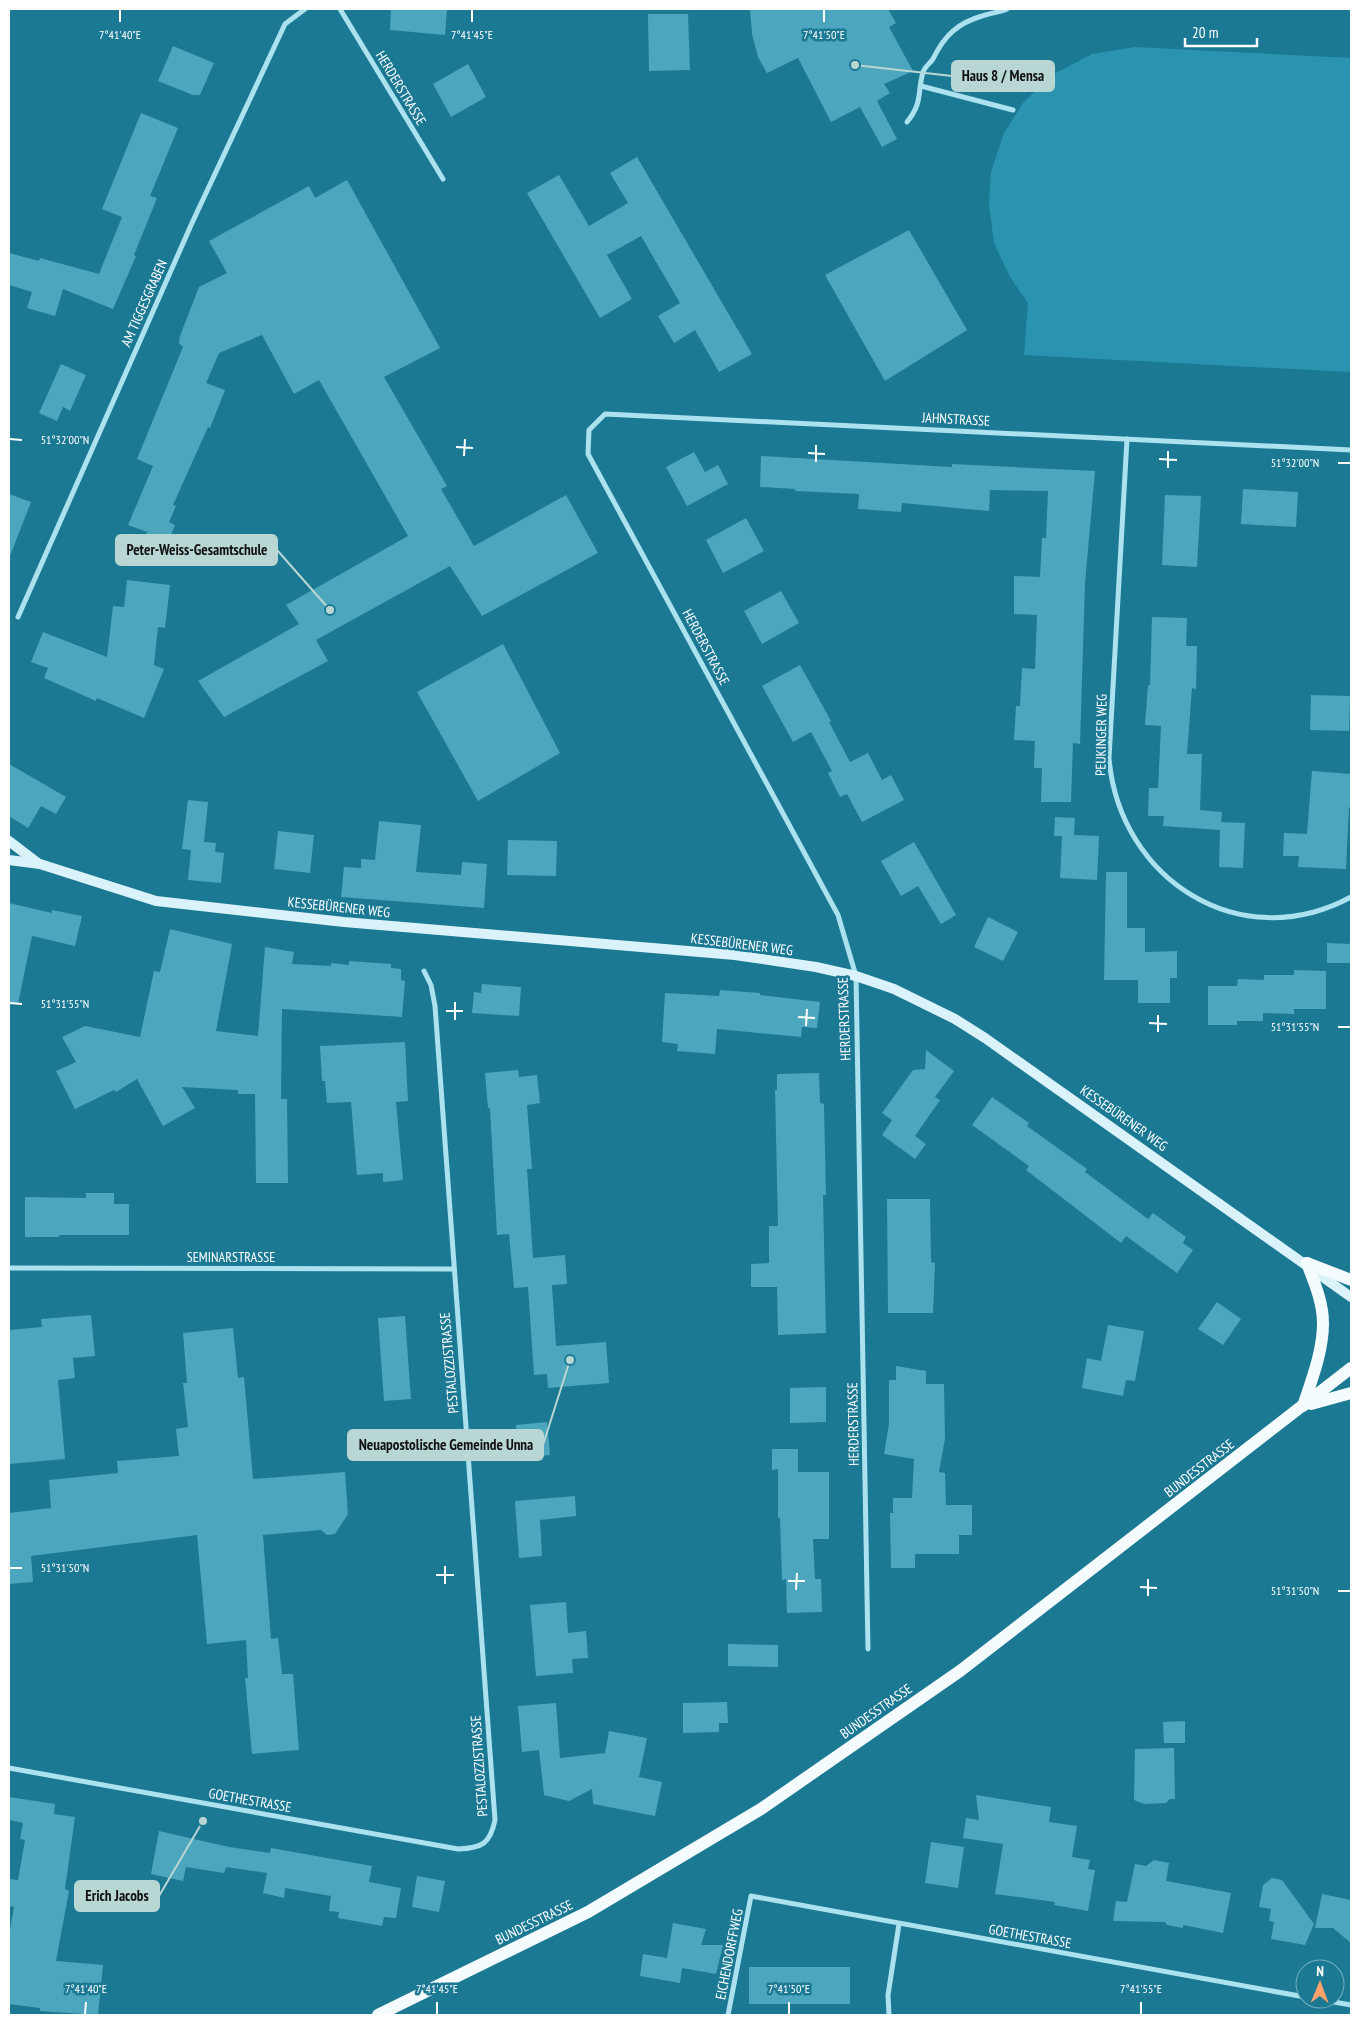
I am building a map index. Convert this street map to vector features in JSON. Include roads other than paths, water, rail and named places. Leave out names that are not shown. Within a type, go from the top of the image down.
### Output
[{"type":"main road","name":"KESSEBÜRENER WEG","points":[[9,841],[40,864]]},
{"type":"main road","name":"KESSEBÜRENER WEG","points":[[9,860],[40,864],[156,901],[344,922],[734,955],[816,967],[856,976],[894,989],[955,1019],[985,1038],[1307,1264],[1351,1297]]},
{"type":"main road","points":[[1307,1264],[1351,1280]]},
{"type":"main road","points":[[1303,1406],[1316,1366],[1323,1323],[1320,1300],[1307,1264]]},
{"type":"main road","name":"BUNDESSTRASSE","points":[[378,2015],[588,1912],[761,1809],[960,1671],[1351,1368]]},
{"type":"main road","points":[[1303,1406],[1351,1393]]},
{"type":"street","name":"AM TIGGESGRABEN","points":[[18,617],[192,223],[285,24],[305,9]]},
{"type":"street","name":"HERDERSTRASSE","points":[[340,9],[443,179]]},
{"type":"street","points":[[907,122],[917,109],[924,70],[934,58],[939,45],[952,31],[983,15],[995,14],[1007,9]]},
{"type":"street","points":[[921,86],[1013,110]]},
{"type":"street","name":"JAHNSTRASSE","points":[[588,454],[589,430],[605,414],[1351,450]]},
{"type":"street","name":"PEUKINGER WEG","points":[[1127,439],[1108,758],[1110,780],[1122,818],[1141,851],[1166,878],[1182,890],[1219,908],[1241,914],[1281,917],[1323,910],[1351,898]]},
{"type":"street","name":"HERDERSTRASSE","points":[[588,454],[838,914],[856,976],[868,1649]]},
{"type":"street","name":"PESTALOZZISTRASSE","points":[[424,971],[430,985],[435,1006],[495,1820],[492,1832],[486,1842]]},
{"type":"street","name":"SEMINARSTRASSE","points":[[9,1268],[453,1269]]},
{"type":"street","name":"GOETHESTRASSE","points":[[9,1768],[458,1849],[473,1848],[486,1842]]},
{"type":"street","name":"GOETHESTRASSE","points":[[751,1896],[1295,1995]]},
{"type":"street","name":"EICHENDORFFWEG","points":[[728,2015],[751,1896]]},
{"type":"street","points":[[889,2015],[888,1995],[900,1924]]},
{"type":"place","name":"Haus 8 / Mensa","points":[[855,65]]},
{"type":"place","name":"Peter-Weiss-Gesamtschule","points":[[330,610]]},
{"type":"place","name":"Neuapostolische Gemeinde Unna","points":[[570,1360]]},
{"type":"place","name":"Erich Jacobs","points":[[203,1821]]}]
